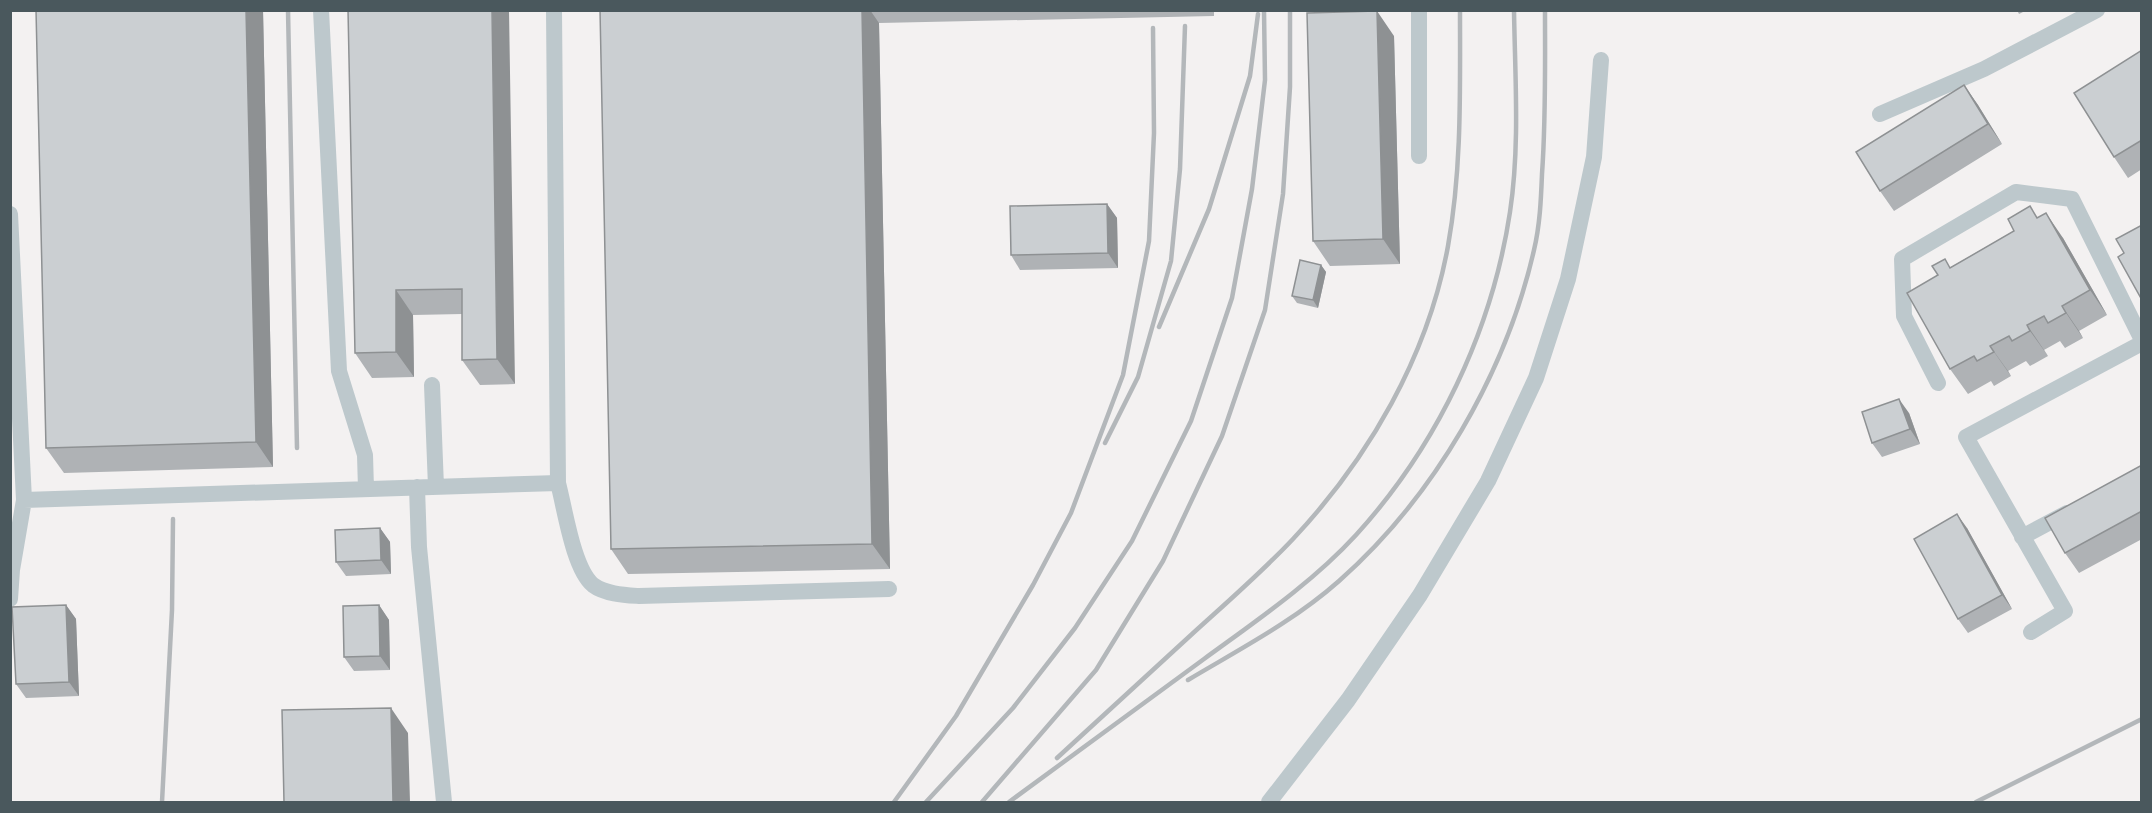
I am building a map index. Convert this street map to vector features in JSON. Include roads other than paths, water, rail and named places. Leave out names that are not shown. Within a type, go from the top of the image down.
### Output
[{"type":"lane","points":[[321,10],[339,371],[364,455],[366,489]]},
{"type":"lane","points":[[554,10],[558,483],[579,564],[594,585],[616,594],[639,596],[889,589]]},
{"type":"lane","points":[[1419,10],[1419,156]]},
{"type":"lane","points":[[1880,114],[1984,69],[2097,10]]},
{"type":"lane","points":[[1269,802],[1348,700],[1420,595],[1488,481],[1536,378],[1568,279],[1594,157],[1601,60]]},
{"type":"lane","points":[[1938,384],[1904,316],[1902,260],[2016,192],[2072,200],[2142,342],[1966,437],[2065,611],[2031,632]]},
{"type":"lane","points":[[10,214],[24,500],[12,570],[10,599]]},
{"type":"lane","points":[[432,386],[435,487]]},
{"type":"lane","points":[[24,500],[558,483]]},
{"type":"lane","points":[[417,487],[419,547],[444,802]]},
{"type":"lane","points":[[2022,537],[2082,504]]},
{"type":"railway","points":[[288,10],[297,448]]},
{"type":"railway","points":[[926,802],[1013,708],[1075,628],[1132,541],[1191,421],[1232,298],[1252,189],[1265,80],[1264,10]]},
{"type":"railway","points":[[982,802],[1096,670],[1163,561],[1222,436],[1265,310],[1283,194],[1290,87],[1290,10]]},
{"type":"railway","points":[[1057,758],[1243,588],[1293,539],[1346,475],[1392,403],[1426,327],[1439,287],[1448,246],[1458,158],[1460,10]]},
{"type":"railway","points":[[1009,802],[1302,585],[1356,535],[1412,464],[1457,385],[1475,343],[1502,256],[1510,212],[1515,162],[1514,10]]},
{"type":"railway","points":[[1188,680],[1304,609],[1339,581],[1374,548],[1435,472],[1462,430],[1485,387],[1505,342],[1521,296],[1538,231],[1544,133],[1545,10]]},
{"type":"railway","points":[[1159,327],[1209,209],[1250,76],[1258,14]]},
{"type":"railway","points":[[1105,443],[1138,377],[1171,261],[1180,169],[1185,26]]},
{"type":"railway","points":[[894,802],[956,716],[1033,585],[1071,513],[1123,375],[1149,241],[1154,133],[1153,28]]},
{"type":"railway","points":[[162,802],[172,610],[173,519]]},
{"type":"railway","points":[[1976,802],[2142,719]]}]
